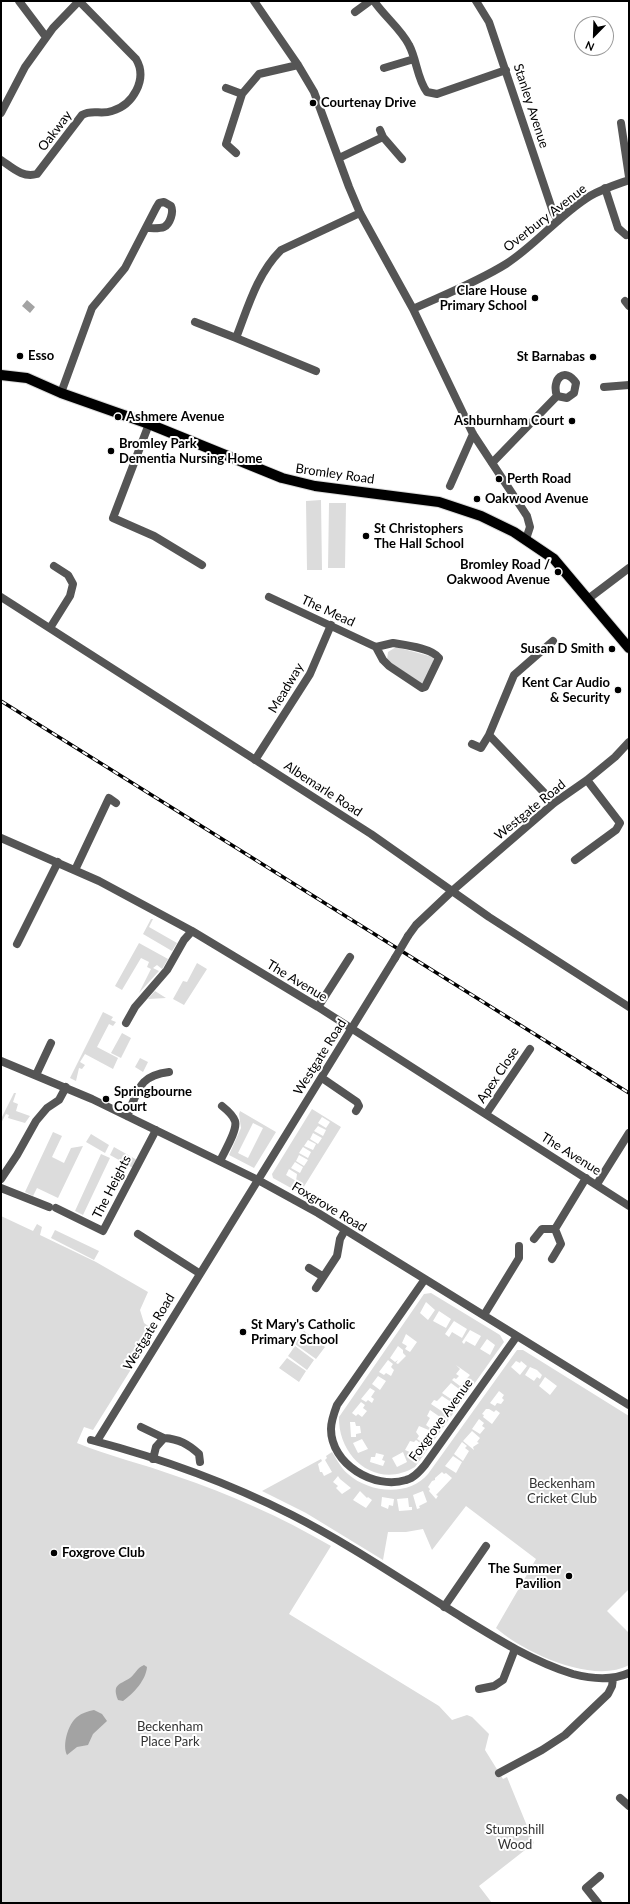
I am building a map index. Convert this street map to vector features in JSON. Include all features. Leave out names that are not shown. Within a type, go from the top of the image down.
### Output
[{"type":"main road","name":"Bromley Road","points":[[1,375],[28,378],[61,393],[149,424],[282,478],[315,486],[409,497],[445,504],[481,516],[526,539],[554,559],[629,648]]},
{"type":"street","points":[[18,1],[46,37]]},
{"type":"street","points":[[1,113],[24,67],[46,37],[79,1]]},
{"type":"street","name":"Oakway","points":[[1,160],[26,176],[37,174],[82,115],[92,111],[112,112],[131,99],[137,89],[140,72],[136,59],[79,1]]},
{"type":"street","points":[[254,1],[298,65],[314,92],[360,213],[413,309],[472,434],[527,516],[530,526],[526,539]]},
{"type":"street","points":[[355,12],[370,1]]},
{"type":"street","points":[[374,1],[409,44],[418,65],[423,86],[427,92],[438,94],[506,70]]},
{"type":"street","name":"Stanley Avenue","points":[[476,1],[489,22],[553,212],[558,221]]},
{"type":"street","points":[[384,68],[414,58]]},
{"type":"street","points":[[236,153],[226,144],[242,94],[259,74],[298,65]]},
{"type":"street","points":[[226,88],[242,94]]},
{"type":"street","points":[[621,124],[629,177]]},
{"type":"street","points":[[339,158],[381,134],[402,159]]},
{"type":"street","name":"Overbury Avenue","points":[[413,309],[467,285],[506,264],[535,243],[558,221],[590,196],[605,188],[629,180]]},
{"type":"street","points":[[605,188],[618,228],[626,235]]},
{"type":"street","points":[[236,338],[261,276],[281,250],[360,213]]},
{"type":"street","points":[[61,393],[92,308],[125,268],[146,228]]},
{"type":"street","points":[[195,322],[316,371]]},
{"type":"street","points":[[604,387],[629,385]]},
{"type":"street","points":[[492,463],[557,396]]},
{"type":"street","points":[[149,424],[113,518],[154,536],[202,565]]},
{"type":"street","points":[[450,486],[472,434]]},
{"type":"street","points":[[50,628],[73,590],[73,584],[68,575],[54,566]]},
{"type":"street","points":[[588,598],[629,568]]},
{"type":"street","name":"Albemarle Road","points":[[1,597],[371,834],[489,917],[629,1007]]},
{"type":"street","name":"The Mead","points":[[269,597],[376,647]]},
{"type":"street","name":"Meadway","points":[[255,760],[310,674],[331,625]]},
{"type":"street","points":[[472,744],[481,748],[489,735],[514,675],[553,641]]},
{"type":"street","points":[[393,643],[436,654],[439,658],[426,687],[422,688],[389,666],[383,660],[376,647],[393,643]]},
{"type":"street","points":[[489,735],[554,803]]},
{"type":"street","name":"Westgate Road","points":[[153,1459],[94,1440],[322,1078],[408,936],[416,925],[452,891],[554,803],[587,780],[629,742]]},
{"type":"street","points":[[575,860],[616,830],[620,823],[587,780]]},
{"type":"street","points":[[75,870],[109,798],[116,803]]},
{"type":"street","name":"The Avenue","points":[[1,838],[58,862],[130,896],[192,931],[318,1007],[629,1206]]},
{"type":"street","points":[[17,944],[58,862]]},
{"type":"street","points":[[126,1023],[135,1007],[167,970],[184,940],[192,931]]},
{"type":"street","points":[[318,1007],[350,957]]},
{"type":"street","points":[[36,1074],[51,1043]]},
{"type":"street","name":"Apex Close","points":[[486,1114],[530,1049]]},
{"type":"street","name":"Foxgrove Road","points":[[1,1061],[66,1087],[258,1180],[345,1230],[629,1405]]},
{"type":"street","points":[[127,1116],[144,1080],[156,1073],[169,1072]]},
{"type":"street","points":[[322,1078],[357,1102],[359,1106],[356,1111]]},
{"type":"street","points":[[1,1179],[18,1155],[36,1121],[47,1108],[59,1100],[66,1087]]},
{"type":"street","points":[[220,1161],[235,1128],[235,1121],[231,1114],[222,1106]]},
{"type":"street","name":"The Heights","points":[[1,1188],[53,1208],[103,1231],[156,1130]]},
{"type":"street","points":[[596,1184],[629,1133]]},
{"type":"street","points":[[552,1259],[561,1244],[556,1229],[586,1178]]},
{"type":"street","points":[[534,1239],[539,1230],[545,1228],[556,1229]]},
{"type":"street","points":[[316,1288],[322,1276],[337,1256],[340,1239],[345,1230]]},
{"type":"street","points":[[138,1234],[199,1273]]},
{"type":"street","points":[[484,1315],[519,1258],[519,1246]]},
{"type":"street","points":[[308,1268],[322,1276]]},
{"type":"street","name":"Foxgrove Avenue","points":[[425,1279],[337,1405],[332,1421],[331,1431],[334,1441],[342,1458],[358,1473],[372,1480],[390,1482],[406,1480],[416,1475],[425,1465],[517,1336]]},
{"type":"street","points":[[142,1427],[164,1438],[175,1439],[188,1445],[199,1454],[200,1462]]},
{"type":"street","points":[[164,1438],[156,1447],[153,1459],[258,1498],[294,1516],[516,1649],[572,1673],[589,1677],[613,1678],[629,1672]]},
{"type":"street","points":[[444,1606],[486,1546]]},
{"type":"street","points":[[479,1689],[494,1686],[503,1680],[516,1649]]},
{"type":"street","points":[[499,1773],[542,1750],[564,1735],[608,1694],[612,1686],[613,1678]]},
{"type":"street","points":[[620,1798],[629,1806]]},
{"type":"street","points":[[598,1903],[586,1888],[600,1876]]},
{"type":"green space","points":[[321,500],[322,570],[307,570],[306,501]]},
{"type":"green space","points":[[329,503],[346,503],[345,568],[328,568]]},
{"type":"green space","points":[[396,647],[433,657],[434,660],[422,684],[387,660],[388,652]]},
{"type":"green space","points":[[151,919],[153,919],[149,927],[177,943],[172,951],[143,934]]},
{"type":"green space","points":[[139,943],[168,959],[162,969],[157,965],[153,968],[159,971],[139,993],[151,969],[147,967],[149,962],[141,958],[122,990],[115,986]]},
{"type":"green space","points":[[197,963],[207,969],[184,1005],[173,999],[183,981],[187,982]]},
{"type":"green space","points":[[155,991],[166,998],[148,999]]},
{"type":"green space","points":[[103,1012],[113,1017],[111,1020],[116,1022],[113,1026],[109,1024],[97,1047],[118,1058],[113,1069],[85,1054],[80,1062],[85,1065],[82,1069],[79,1068],[76,1081],[70,1078]]},
{"type":"green space","points":[[122,1033],[131,1038],[121,1058],[111,1053]]},
{"type":"green space","points":[[140,1058],[148,1062],[143,1072],[135,1067]]},
{"type":"green space","points":[[14,1093],[16,1093],[13,1102],[18,1104],[16,1111],[30,1116],[25,1123],[8,1118],[9,1115],[6,1114],[1,1123],[1,1119]]},
{"type":"green space","points":[[312,1109],[341,1127],[300,1193],[273,1178],[272,1174]],"holes":[[[322,1117],[330,1122],[326,1128],[318,1123]],[[318,1126],[326,1130],[323,1136],[314,1131]],[[313,1133],[322,1138],[318,1144],[310,1139]],[[308,1140],[316,1144],[313,1150],[304,1146]],[[303,1147],[311,1152],[308,1158],[299,1153]],[[299,1155],[308,1160],[304,1166],[296,1161]],[[295,1162],[303,1167],[300,1173],[291,1168]],[[289,1169],[297,1174],[296,1181],[286,1175]]]},
{"type":"green space","points":[[240,1111],[276,1132],[254,1168],[229,1155],[241,1128]],"holes":[[[253,1123],[263,1128],[248,1158],[238,1153]]]},
{"type":"green space","points":[[53,1132],[62,1136],[52,1157],[64,1163],[71,1148],[83,1146],[58,1198],[37,1188],[33,1196],[25,1192]]},
{"type":"green space","points":[[91,1134],[109,1145],[105,1153],[86,1142]]},
{"type":"green space","points":[[114,1147],[137,1160],[133,1168],[110,1155]]},
{"type":"green space","points":[[101,1154],[110,1158],[83,1215],[75,1211]]},
{"type":"green space","name":"Beckenham Place Park","points":[[1,1216],[33,1231],[37,1224],[42,1227],[40,1235],[96,1262],[148,1292],[140,1310],[144,1323],[155,1331],[93,1430],[84,1427],[77,1443],[216,1490],[293,1525],[331,1546],[289,1614],[439,1706],[452,1720],[467,1715],[472,1717],[489,1734],[485,1750],[503,1779],[507,1777],[534,1843],[479,1886],[492,1903],[1,1903]]},
{"type":"green space","points":[[55,1230],[99,1251],[94,1260],[51,1238]]},
{"type":"green space","points":[[431,1293],[500,1335],[504,1342],[415,1467],[401,1473],[387,1475],[374,1472],[362,1466],[353,1457],[345,1445],[340,1432],[339,1417],[424,1294]],"holes":[[[426,1302],[435,1310],[428,1320],[420,1313]],[[439,1311],[451,1319],[446,1328],[433,1321]],[[454,1321],[467,1329],[462,1338],[452,1332],[449,1337],[445,1334]],[[470,1330],[481,1336],[475,1346],[466,1341],[464,1344],[462,1342]],[[406,1334],[417,1342],[410,1352],[405,1349],[407,1346],[402,1343]],[[487,1339],[495,1345],[490,1355],[480,1349]],[[398,1346],[403,1350],[403,1353],[406,1356],[398,1364],[396,1363],[398,1360],[395,1362],[390,1358]],[[388,1360],[393,1364],[391,1367],[394,1370],[391,1376],[386,1373],[384,1375],[379,1372]],[[456,1365],[470,1375],[460,1386],[452,1380],[454,1378],[456,1379],[459,1376],[456,1374],[460,1369]],[[378,1376],[386,1381],[380,1390],[372,1384]],[[451,1383],[459,1389],[451,1399],[442,1393]],[[370,1388],[375,1391],[371,1397],[374,1399],[372,1403],[368,1400],[366,1402],[361,1399]],[[442,1396],[451,1402],[443,1412],[431,1404],[434,1400],[437,1401]],[[361,1402],[365,1405],[363,1408],[367,1411],[362,1417],[358,1414],[356,1416],[352,1413]],[[430,1410],[440,1417],[430,1428],[426,1425],[430,1418],[427,1416]],[[350,1422],[355,1422],[356,1426],[360,1426],[361,1433],[356,1434],[356,1437],[351,1437]],[[419,1426],[431,1431],[422,1442],[417,1439],[419,1436],[416,1432]],[[362,1439],[368,1449],[358,1453],[353,1443]],[[416,1440],[420,1443],[417,1450],[412,1453],[405,1450],[410,1441],[414,1442]],[[403,1452],[407,1462],[397,1467],[392,1458]],[[376,1453],[384,1455],[382,1460],[385,1461],[383,1466],[370,1462],[371,1457],[375,1457]]]},
{"type":"green space","points":[[304,1331],[325,1347],[316,1359],[295,1344]]},
{"type":"green space","points":[[295,1346],[314,1360],[307,1370],[288,1356]]},
{"type":"green space","name":"Beckenham Cricket Club","points":[[517,1350],[523,1350],[629,1416],[629,1589],[607,1611],[629,1633],[629,1665],[614,1670],[597,1671],[559,1663],[540,1656],[523,1647],[496,1628],[536,1559],[466,1506],[432,1550],[423,1529],[406,1532],[388,1532],[383,1560],[306,1513],[262,1491],[321,1459],[322,1461],[318,1464],[320,1472],[322,1472],[324,1476],[332,1472],[325,1460],[327,1458],[326,1456],[332,1452],[341,1467],[348,1474],[367,1485],[378,1488],[389,1490],[400,1489],[420,1481],[428,1474]],"holes":[[[516,1361],[520,1363],[521,1361],[527,1366],[520,1375],[511,1367]],[[530,1367],[537,1370],[542,1375],[540,1379],[537,1377],[534,1381],[525,1375]],[[545,1377],[557,1386],[550,1395],[539,1386]],[[499,1391],[504,1395],[502,1398],[504,1400],[501,1404],[497,1403],[495,1406],[490,1403]],[[486,1409],[494,1412],[496,1410],[500,1413],[492,1424],[483,1417],[484,1415],[482,1414]],[[479,1419],[484,1423],[482,1426],[485,1428],[480,1434],[472,1429]],[[472,1431],[480,1438],[477,1442],[479,1443],[473,1447],[474,1450],[463,1441]],[[462,1442],[467,1446],[465,1448],[469,1451],[463,1461],[454,1454]],[[453,1456],[462,1462],[456,1473],[445,1466]],[[442,1472],[444,1474],[446,1473],[452,1478],[436,1495],[438,1496],[436,1499],[429,1491],[430,1489],[428,1487],[432,1481],[435,1480],[435,1478]],[[338,1476],[351,1488],[342,1494],[336,1488],[338,1486],[333,1482]],[[360,1491],[367,1498],[368,1497],[372,1500],[366,1508],[353,1500]],[[423,1491],[427,1502],[419,1506],[420,1508],[417,1509],[413,1495]],[[382,1497],[394,1499],[393,1506],[389,1505],[388,1509],[381,1506]],[[408,1498],[409,1507],[412,1507],[412,1510],[399,1511],[397,1499]]]},
{"type":"green space","points":[[287,1358],[306,1371],[299,1382],[279,1368]]},
{"type":"shaded area","points":[[27,300],[35,307],[30,313],[22,306]]},
{"type":"shaded area","points":[[144,1665],[147,1667],[146,1672],[139,1686],[123,1701],[118,1700],[116,1688]]},
{"type":"shaded area","points":[[94,1710],[102,1714],[107,1721],[93,1734],[88,1745],[77,1747],[67,1755],[65,1746],[71,1724],[85,1712]]},
{"type":"railway","points":[[1,701],[629,1093]]},
{"type":"place","name":"Courtenay Drive","points":[[313,103]]},
{"type":"place","name":"Clare House Primary School","points":[[535,298]]},
{"type":"place","name":"Esso","points":[[20,356]]},
{"type":"place","name":"St Barnabas","points":[[593,357]]},
{"type":"place","name":"Ashmere Avenue","points":[[118,417]]},
{"type":"place","name":"Ashburnham Court","points":[[572,421]]},
{"type":"place","name":"Bromley Park Dementia Nursing Home","points":[[111,451]]},
{"type":"place","name":"Perth Road","points":[[499,479]]},
{"type":"place","name":"Oakwood Avenue","points":[[477,499]]},
{"type":"place","name":"St Christophers The Hall School","points":[[366,536]]},
{"type":"place","name":"Bromley Road / Oakwood Avenue","points":[[558,572]]},
{"type":"place","name":"Susan D Smith","points":[[612,649]]},
{"type":"place","name":"Kent Car Audio & Security","points":[[618,690]]},
{"type":"place","name":"Springbourne Court","points":[[106,1099]]},
{"type":"place","name":"St Mary's Catholic Primary School","points":[[243,1332]]},
{"type":"place","name":"Foxgrove Club","points":[[54,1553]]},
{"type":"place","name":"The Summer Pavilion","points":[[569,1576]]},
{"type":"park label","name":"Stumpshill Wood","points":[[515,1838]]}]
